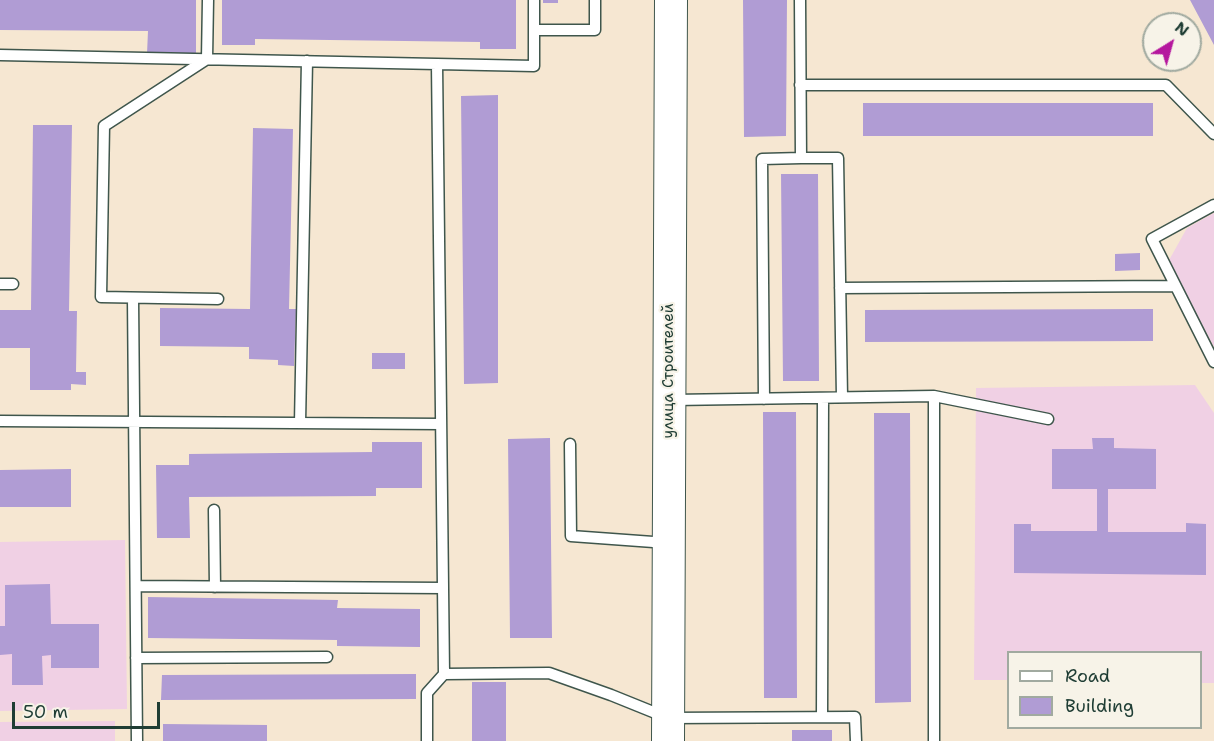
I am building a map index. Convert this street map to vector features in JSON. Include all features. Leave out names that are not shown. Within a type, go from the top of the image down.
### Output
[{"type":"main road","name":"улица Строителей","points":[[668,730],[671,0]]},
{"type":"lane","points":[[207,59],[208,0]]},
{"type":"lane","points":[[0,55],[534,66],[534,0]]},
{"type":"lane","points":[[534,30],[595,30],[595,0]]},
{"type":"lane","points":[[800,0],[801,158]]},
{"type":"lane","points":[[207,59],[104,126],[101,297],[218,299]]},
{"type":"lane","points":[[300,423],[307,61]]},
{"type":"lane","points":[[427,741],[427,693],[444,674],[437,64]]},
{"type":"lane","points":[[800,85],[1166,85],[1214,134]]},
{"type":"lane","points":[[764,399],[762,159],[838,158],[842,397]]},
{"type":"lane","points":[[1214,205],[1152,239],[1214,362]]},
{"type":"lane","points":[[0,284],[13,284]]},
{"type":"lane","points":[[840,288],[1175,286]]},
{"type":"lane","points":[[133,298],[137,741]]},
{"type":"lane","points":[[669,400],[934,396],[1048,419]]},
{"type":"lane","points":[[934,396],[934,741]]},
{"type":"lane","points":[[822,717],[823,398]]},
{"type":"lane","points":[[0,421],[441,424]]},
{"type":"lane","points":[[570,444],[570,536],[669,543]]},
{"type":"lane","points":[[214,510],[215,586]]},
{"type":"lane","points":[[136,586],[443,588]]},
{"type":"lane","points":[[136,658],[327,657]]},
{"type":"lane","points":[[444,674],[549,673],[611,695],[668,730],[822,717],[855,717],[856,741]]},
{"type":"shaded area","points":[[1214,213],[1214,347],[1168,262],[1187,228]]},
{"type":"shaded area","points":[[1195,385],[1214,413],[1214,683],[1202,683],[1202,651],[1007,651],[1007,680],[974,680],[976,388]]},
{"type":"shaded area","points":[[125,540],[127,709],[0,711],[0,542]]},
{"type":"shaded area","points":[[115,721],[115,741],[0,741],[0,722]]},
{"type":"building","points":[[0,0],[196,0],[196,55],[147,54],[148,31],[0,30]]},
{"type":"building","points":[[222,0],[516,0],[516,49],[480,49],[480,42],[255,39],[255,45],[222,45]]},
{"type":"building","points":[[543,0],[558,0],[558,3],[543,3]]},
{"type":"building","points":[[743,0],[787,0],[786,136],[744,137]]},
{"type":"building","points":[[1190,0],[1214,0],[1214,45],[1202,22],[1202,12],[1196,12]]},
{"type":"building","points":[[498,95],[498,383],[464,384],[461,96]]},
{"type":"building","points":[[863,103],[1153,103],[1153,136],[863,136]]},
{"type":"building","points":[[33,125],[72,125],[69,311],[77,311],[76,372],[86,372],[86,385],[71,384],[71,390],[30,390],[30,348],[0,348],[0,310],[31,310]]},
{"type":"building","points":[[253,128],[293,129],[289,309],[296,309],[294,366],[278,365],[278,360],[249,359],[249,347],[160,346],[160,308],[250,309]]},
{"type":"building","points":[[781,174],[818,174],[819,381],[783,381]]},
{"type":"building","points":[[1140,253],[1140,270],[1115,271],[1115,254]]},
{"type":"building","points":[[1153,309],[1153,341],[865,342],[865,310]]},
{"type":"building","points":[[372,353],[405,353],[405,369],[372,369]]},
{"type":"building","points":[[763,412],[796,412],[797,698],[764,698]]},
{"type":"building","points":[[874,413],[910,413],[911,702],[875,703]]},
{"type":"building","points":[[550,438],[552,638],[510,638],[508,439]]},
{"type":"building","points":[[1092,438],[1114,438],[1114,448],[1156,449],[1156,489],[1108,489],[1108,532],[1186,532],[1186,523],[1206,524],[1206,575],[1014,573],[1014,524],[1031,524],[1031,531],[1097,531],[1097,489],[1052,489],[1052,449],[1093,449]]},
{"type":"building","points":[[372,442],[422,442],[422,488],[376,488],[376,496],[189,497],[190,538],[157,538],[156,465],[189,465],[189,454],[372,452]]},
{"type":"building","points":[[71,469],[71,507],[0,507],[0,470]]},
{"type":"building","points":[[50,584],[51,624],[99,624],[99,668],[51,668],[51,655],[42,656],[43,685],[12,685],[12,654],[0,655],[0,626],[5,626],[5,585]]},
{"type":"building","points":[[148,597],[338,600],[337,608],[420,609],[420,647],[337,646],[337,640],[148,638]]},
{"type":"building","points":[[416,674],[416,699],[161,700],[162,675]]},
{"type":"building","points":[[472,682],[506,682],[506,741],[472,741]]},
{"type":"building","points":[[163,724],[267,725],[267,741],[163,741]]},
{"type":"building","points":[[792,730],[832,730],[832,741],[792,741]]}]
